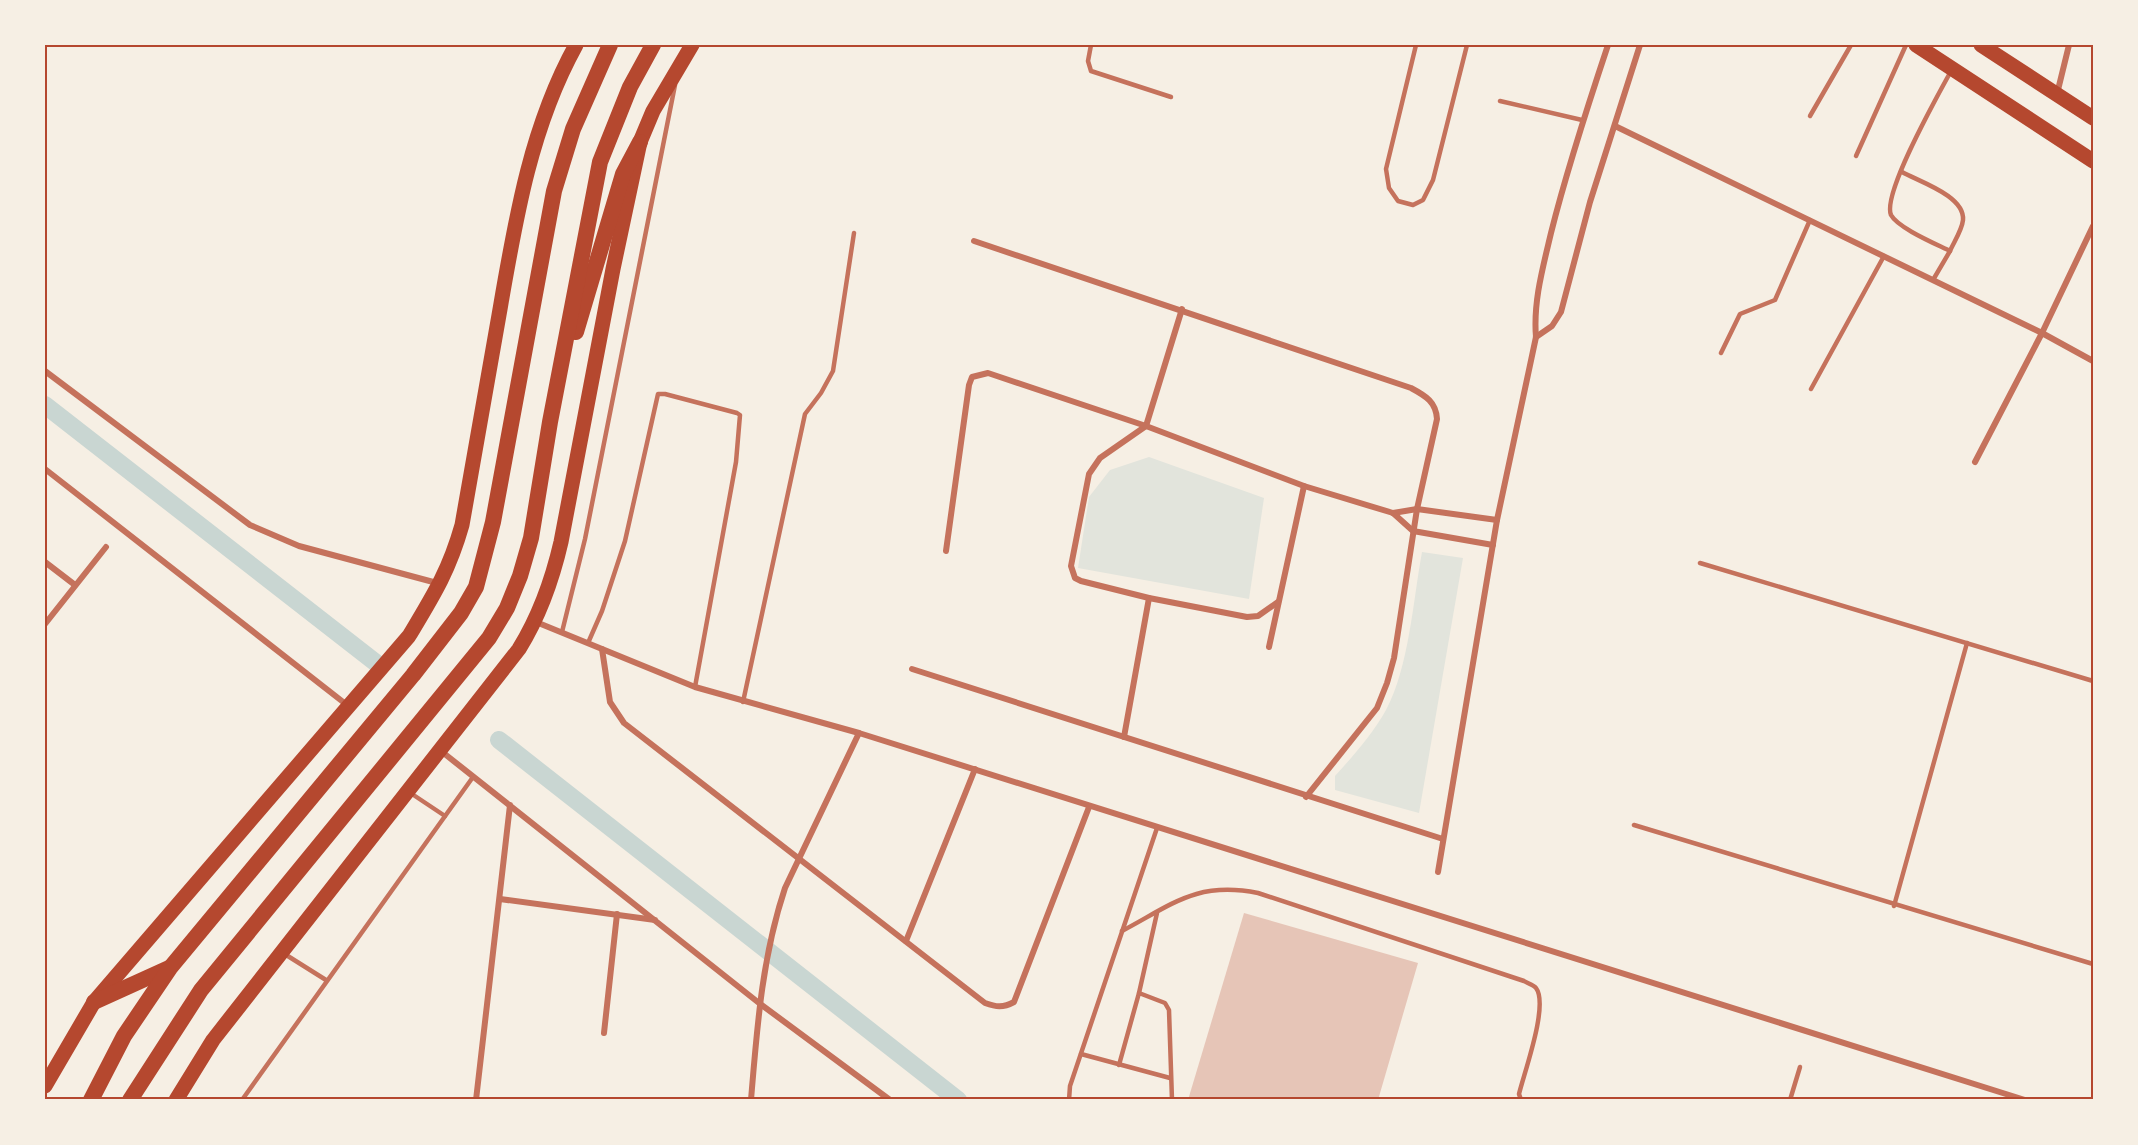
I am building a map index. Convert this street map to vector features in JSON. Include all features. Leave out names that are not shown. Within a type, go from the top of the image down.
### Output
[{"type":"highway","points":[[91,1100],[124,1036],[170,968],[427,657],[461,613],[476,587],[493,522],[554,191],[573,129],[610,45]]},
{"type":"highway","points":[[130,1100],[201,990],[489,638],[507,608],[520,576],[531,538],[550,422],[600,162],[630,87],[653,45]]},
{"type":"highway","points":[[550,422],[623,174],[640,142]]},
{"type":"highway","points":[[94,1002],[170,968]]},
{"type":"main road","points":[[45,1086],[94,1002],[350,708],[409,636],[452,561],[462,525],[520,200],[544,116],[561,73],[576,45]]},
{"type":"main road","points":[[176,1100],[213,1040],[519,649],[536,622],[554,575],[640,142],[679,65],[692,45]]},
{"type":"main road","points":[[1916,45],[2093,161]]},
{"type":"main road","points":[[1981,45],[2093,118]]},
{"type":"street","points":[[1438,872],[1497,520],[1536,337],[1535,314],[1541,278],[1569,159],[1608,45]]},
{"type":"street","points":[[1536,337],[1552,326],[1561,312],[1590,202],[1640,45]]},
{"type":"street","points":[[2056,94],[2069,45]]},
{"type":"street","points":[[1615,126],[2042,333],[2093,361]]},
{"type":"street","points":[[1975,462],[2042,333],[2093,226]]},
{"type":"street","points":[[974,241],[1182,309],[1411,388],[1430,400],[1437,408],[1437,419],[1413,531],[1394,658],[1387,683],[1377,708],[1306,797]]},
{"type":"street","points":[[1182,309],[1146,426],[1100,458],[1089,474],[1071,566],[1076,578],[1080,581],[1149,598],[1247,617],[1258,616],[1278,602]]},
{"type":"street","points":[[45,371],[250,525],[299,546],[440,584]]},
{"type":"street","points":[[946,550],[969,386],[972,377],[980,375],[998,375],[1146,426],[1304,486],[1393,513],[1413,531],[1493,545]]},
{"type":"street","points":[[45,469],[350,708]]},
{"type":"street","points":[[1269,647],[1304,486]]},
{"type":"street","points":[[1393,513],[1417,509],[1497,520]]},
{"type":"street","points":[[45,624],[106,547]]},
{"type":"street","points":[[45,562],[75,585]]},
{"type":"street","points":[[1124,737],[1149,598]]},
{"type":"street","points":[[536,622],[695,687],[859,733],[975,769],[1089,807],[2025,1100]]},
{"type":"street","points":[[602,649],[610,702],[624,723],[985,1003],[1004,1007],[1014,1002],[1089,807]]},
{"type":"street","points":[[912,669],[1443,839]]},
{"type":"street","points":[[751,1100],[759,1003],[770,940],[785,888],[800,861],[859,733]]},
{"type":"street","points":[[439,749],[759,1003],[890,1100]]},
{"type":"street","points":[[906,941],[975,769]]},
{"type":"street","points":[[476,1100],[510,805]]},
{"type":"street","points":[[500,899],[656,920]]},
{"type":"street","points":[[604,1033],[617,914]]},
{"type":"lane","points":[[1091,45],[1088,61],[1091,71],[1171,97]]},
{"type":"lane","points":[[1416,45],[1386,169],[1392,195],[1398,201],[1413,205],[1423,200],[1433,180],[1467,45]]},
{"type":"lane","points":[[1810,116],[1851,45]]},
{"type":"lane","points":[[1857,156],[1906,45]]},
{"type":"lane","points":[[562,632],[588,528],[679,65]]},
{"type":"lane","points":[[1950,251],[1898,223],[1892,216],[1889,206],[1891,193],[1952,68]]},
{"type":"lane","points":[[1500,101],[1582,120]]},
{"type":"lane","points":[[1902,172],[1954,200],[1962,210],[1963,222],[1933,280]]},
{"type":"lane","points":[[1720,353],[1740,314],[1775,300],[1810,220]]},
{"type":"lane","points":[[743,702],[805,414],[832,372],[854,233]]},
{"type":"lane","points":[[1811,389],[1884,256]]},
{"type":"lane","points":[[588,643],[602,611],[625,541],[658,394],[737,413],[740,415],[741,424],[736,462],[695,687]]},
{"type":"lane","points":[[1700,563],[2093,681]]},
{"type":"lane","points":[[1894,906],[1967,643]]},
{"type":"lane","points":[[242,1100],[473,777]]},
{"type":"lane","points":[[407,790],[445,816]]},
{"type":"lane","points":[[1634,825],[1894,906],[2093,964]]},
{"type":"lane","points":[[1070,1100],[1070,1086],[1157,828]]},
{"type":"lane","points":[[1122,932],[1198,891],[1239,889],[1258,893],[1524,981],[1536,988],[1540,1006],[1519,1094],[1521,1100]]},
{"type":"lane","points":[[1119,1065],[1139,993],[1157,913]]},
{"type":"lane","points":[[281,952],[326,981]]},
{"type":"lane","points":[[1139,993],[1165,1003],[1169,1010],[1172,1100]]},
{"type":"lane","points":[[1081,1054],[1170,1078]]},
{"type":"lane","points":[[1790,1100],[1800,1066]]},
{"type":"shaded area","points":[[1149,457],[1264,498],[1249,599],[1078,568],[1089,497],[1110,470]]},
{"type":"shaded area","points":[[1422,552],[1463,558],[1419,813],[1335,790],[1335,776],[1375,728],[1394,693],[1405,654]]},
{"type":"building","points":[[1244,913],[1418,963],[1378,1100],[1188,1100]]},
{"type":"waterway","points":[[45,405],[380,666]]},
{"type":"waterway","points":[[499,740],[958,1100]]}]
